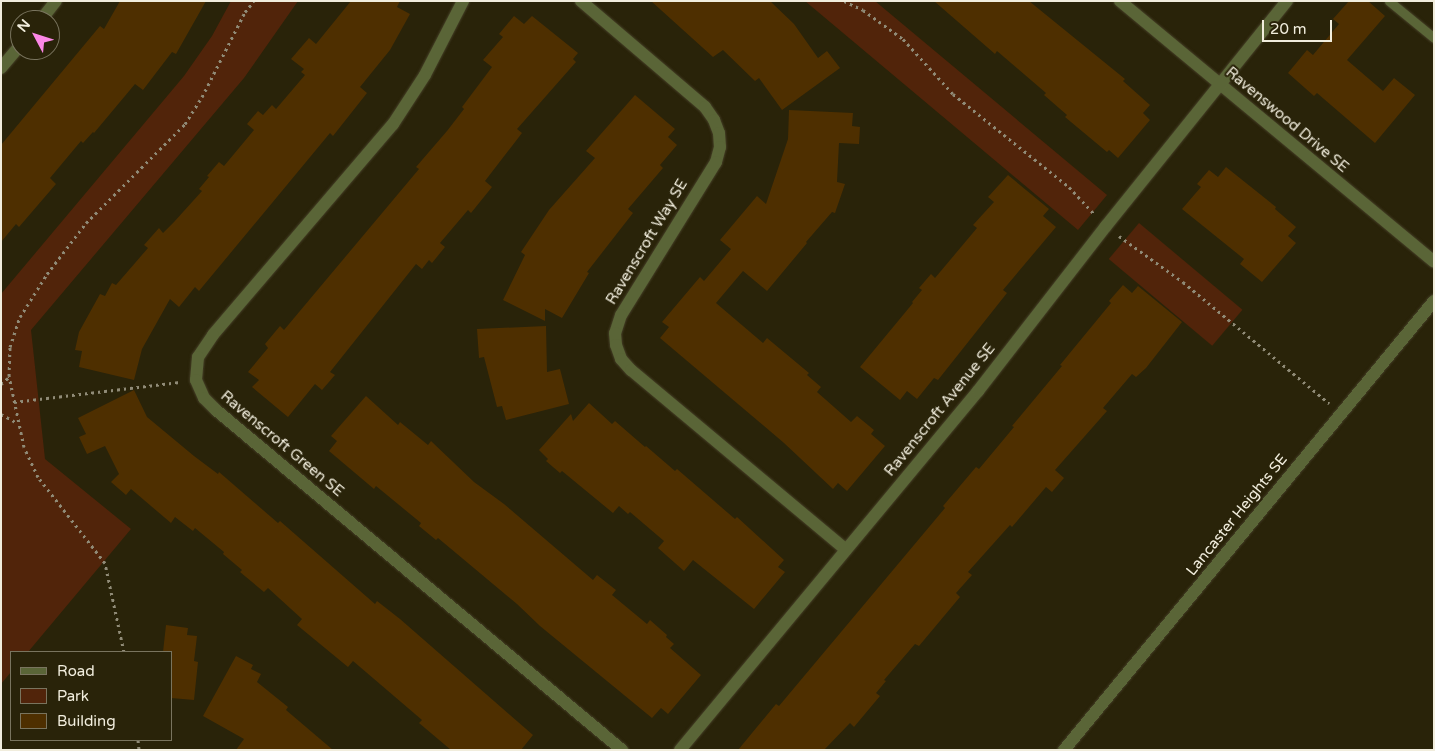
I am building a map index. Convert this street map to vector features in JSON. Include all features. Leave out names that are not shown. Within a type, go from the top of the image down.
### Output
[{"type":"street","points":[[196,380],[198,357],[213,335],[393,124],[425,76],[463,1]]},
{"type":"street","name":"Ravenscroft Way SE","points":[[581,1],[705,107],[714,120],[719,133],[720,147],[716,162],[621,315],[615,333],[616,345],[622,359],[631,370],[846,550]]},
{"type":"street","name":"Ravenswood Drive SE","points":[[1120,1],[1434,262]]},
{"type":"street","name":"Ravenscroft Avenue SE","points":[[680,750],[978,391],[1106,226],[1287,1]]},
{"type":"street","points":[[1,68],[10,57]]},
{"type":"street","name":"Lancaster Heights SE","points":[[1064,750],[1434,301]]},
{"type":"street","name":"Ravenscroft Green SE","points":[[196,380],[204,398],[216,410],[622,750]]},
{"type":"lane","points":[[1389,1],[1434,38]]},
{"type":"path","points":[[124,651],[105,563],[38,477],[24,447],[10,376],[10,347],[20,317],[47,274],[86,223],[185,124],[202,97],[245,12],[254,1]]},
{"type":"path","points":[[844,1],[863,10],[902,39],[953,94],[1069,188],[1106,226],[1183,282],[1342,413]]},
{"type":"path","points":[[1,384],[10,376]]},
{"type":"path","points":[[14,402],[196,380]]},
{"type":"path","points":[[1,414],[18,423]]},
{"type":"green space","points":[[231,1],[298,1],[244,78],[31,330],[45,459],[131,529],[29,651],[10,651],[10,673],[1,684],[1,294],[184,76],[212,36]]},
{"type":"green space","points":[[805,1],[875,1],[1107,195],[1078,230]]},
{"type":"green space","points":[[1139,223],[1242,310],[1212,346],[1109,259]]},
{"type":"building","points":[[120,1],[206,1],[176,54],[172,52],[143,90],[135,84],[94,133],[83,143],[81,141],[50,178],[56,184],[19,227],[16,224],[1,242],[1,145],[100,26],[104,29]]},
{"type":"building","points":[[351,1],[400,1],[397,7],[410,14],[390,50],[360,87],[367,93],[333,136],[330,133],[199,291],[195,287],[179,307],[170,299],[142,349],[134,380],[79,367],[82,351],[75,350],[79,332],[100,294],[105,296],[112,283],[116,285],[148,248],[144,245],[159,228],[163,233],[202,191],[199,189],[219,162],[224,166],[254,130],[247,124],[258,111],[263,115],[272,105],[276,109],[305,75],[301,72],[304,69],[291,59],[309,38],[316,44]]},
{"type":"building","points":[[651,1],[770,1],[794,24],[818,58],[827,51],[840,68],[782,110],[759,78],[755,81],[723,50],[713,57]]},
{"type":"building","points":[[934,1],[1029,1],[1125,79],[1123,81],[1150,105],[1143,113],[1150,120],[1118,158],[1109,150],[1107,152],[1065,117],[1067,115],[1044,95],[1046,93],[997,51],[995,54]]},
{"type":"building","points":[[1349,1],[1368,1],[1385,16],[1347,60],[1383,91],[1394,78],[1415,95],[1375,143],[1317,93],[1314,96],[1288,73],[1307,50],[1313,55],[1339,24],[1333,19]]},
{"type":"building","points":[[514,16],[524,24],[532,16],[578,53],[573,59],[576,62],[517,129],[522,133],[485,181],[492,187],[471,213],[468,210],[440,243],[445,247],[432,263],[429,260],[422,269],[416,264],[330,372],[335,375],[322,390],[315,384],[288,417],[252,387],[259,380],[248,372],[268,348],[265,344],[280,326],[284,330],[419,169],[416,167],[464,109],[462,107],[492,67],[483,60],[503,37],[499,34]]},
{"type":"building","points":[[635,95],[675,129],[668,137],[677,145],[660,165],[663,168],[628,209],[633,213],[587,272],[589,273],[562,318],[545,309],[545,321],[503,300],[525,255],[521,252],[549,210],[595,158],[586,151]]},
{"type":"building","points":[[789,110],[853,113],[852,126],[860,127],[859,144],[839,143],[837,182],[845,184],[835,213],[832,212],[767,291],[743,271],[716,303],[763,343],[767,338],[809,373],[807,375],[821,387],[817,392],[851,422],[857,416],[874,430],[871,434],[885,446],[847,491],[838,483],[833,489],[784,443],[660,338],[669,327],[662,322],[700,277],[704,281],[731,249],[720,240],[757,196],[766,204],[788,139]]},
{"type":"building","points":[[1226,167],[1276,207],[1275,209],[1296,227],[1288,236],[1296,243],[1262,282],[1240,264],[1244,259],[1182,209],[1201,187],[1197,184],[1209,170],[1218,177]]},
{"type":"building","points":[[1008,175],[1049,209],[1043,216],[1056,227],[1003,290],[1007,293],[938,380],[934,378],[917,399],[907,391],[900,400],[860,367],[913,303],[922,290],[919,288],[931,274],[935,278],[977,228],[973,225],[994,202],[988,197]]},
{"type":"building","points":[[1123,285],[1132,293],[1138,286],[1182,322],[1146,368],[1136,377],[1132,374],[1103,408],[1107,411],[1055,470],[1064,478],[1052,492],[1046,487],[1012,527],[1010,525],[968,572],[972,575],[956,593],[960,597],[919,646],[915,644],[884,680],[886,681],[876,693],[880,696],[854,727],[850,723],[824,750],[738,750],[776,704],[779,706],[945,508],[943,506],[976,467],[979,469],[1014,427],[1012,426],[1062,366],[1060,365],[1111,303],[1109,301]]},
{"type":"building","points":[[546,326],[547,372],[560,369],[569,404],[506,420],[502,406],[497,407],[484,357],[479,358],[477,329]]},
{"type":"building","points":[[134,390],[147,417],[194,456],[218,474],[219,472],[278,523],[280,521],[375,604],[377,601],[400,619],[533,735],[521,750],[451,750],[419,723],[422,720],[353,661],[348,667],[297,625],[302,619],[268,588],[264,592],[240,572],[242,570],[223,554],[224,552],[195,528],[193,531],[175,517],[171,523],[131,489],[126,495],[111,482],[119,474],[105,446],[87,454],[79,437],[86,434],[78,418]]},
{"type":"building","points":[[366,396],[398,425],[400,422],[428,445],[431,441],[474,482],[504,504],[593,580],[597,575],[616,590],[612,595],[647,624],[650,620],[667,635],[666,637],[674,644],[670,648],[701,675],[668,714],[661,708],[652,718],[540,626],[517,604],[438,538],[436,540],[419,526],[421,523],[376,486],[374,489],[329,451],[337,441],[331,436]]},
{"type":"building","points":[[589,403],[612,424],[615,421],[675,471],[677,469],[735,519],[737,517],[784,560],[778,567],[785,572],[754,609],[693,560],[684,571],[658,548],[664,541],[630,512],[628,514],[619,506],[613,513],[562,471],[560,473],[546,461],[548,459],[539,450],[571,414],[573,421]]},
{"type":"building","points":[[166,625],[188,628],[187,635],[197,636],[194,661],[198,662],[194,700],[172,698],[172,651],[163,651]]},
{"type":"building","points":[[236,656],[253,665],[251,669],[261,674],[257,682],[288,707],[286,710],[333,750],[236,750],[244,739],[203,716]]}]
